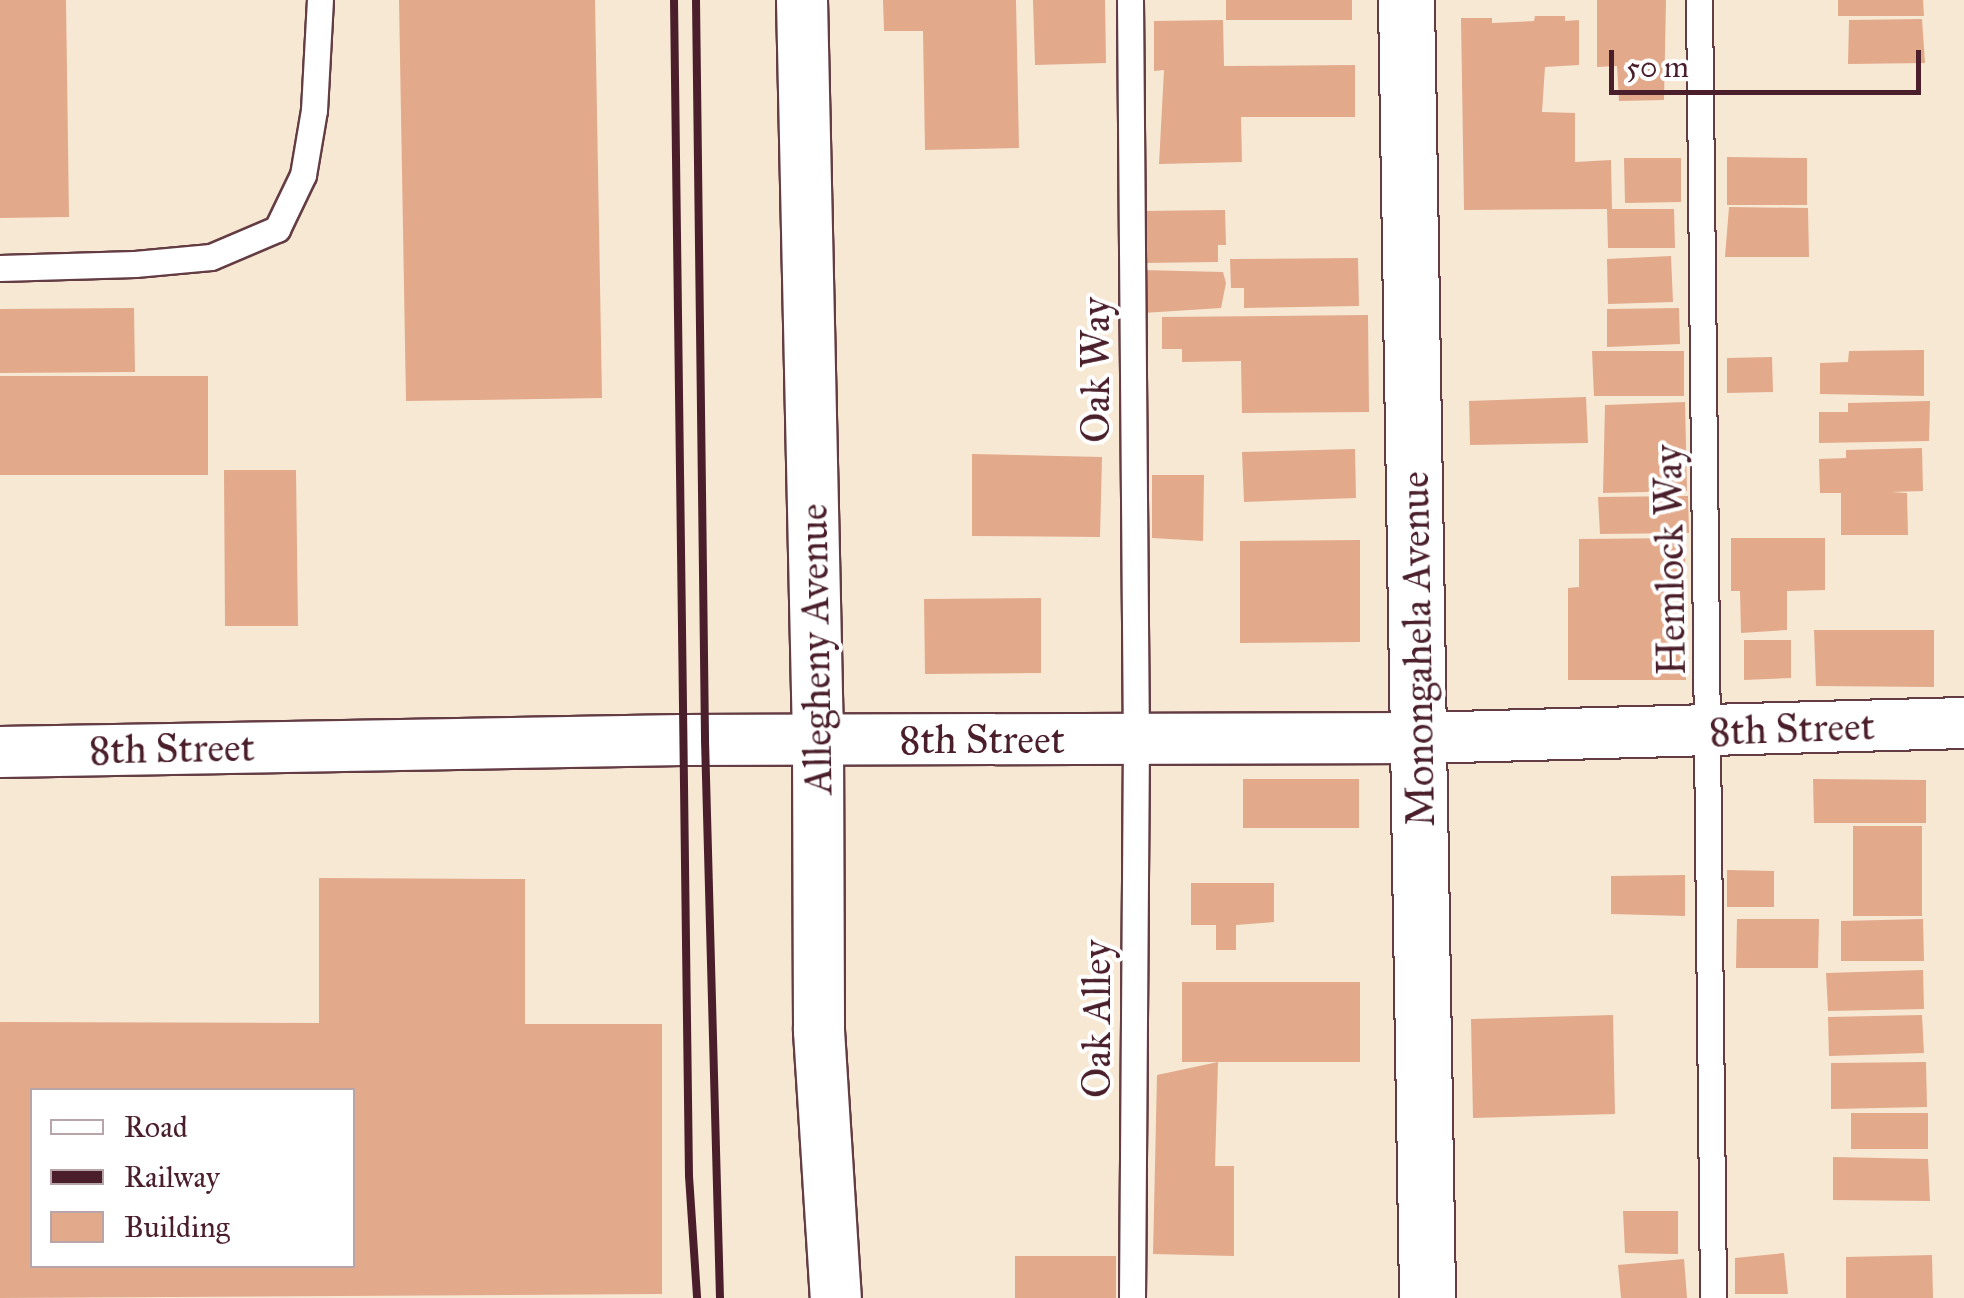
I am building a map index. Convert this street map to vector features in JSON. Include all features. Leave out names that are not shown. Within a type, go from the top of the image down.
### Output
[{"type":"main road","name":"Monongahela Avenue","points":[[1406,0],[1428,1298]]},
{"type":"street","name":"Allegheny Avenue","points":[[802,0],[818,740],[819,1031],[836,1298]]},
{"type":"street","name":"8th Street","points":[[0,752],[818,740],[1420,738],[1964,723]]},
{"type":"lane","points":[[0,268],[212,256],[277,230],[306,159],[314,110],[320,0]]},
{"type":"lane","name":"Oak Way","points":[[1130,0],[1136,740]]},
{"type":"lane","name":"Hemlock Way","points":[[1699,0],[1710,732],[1713,1298]]},
{"type":"lane","name":"Oak Alley","points":[[1132,1298],[1136,740]]},
{"type":"building","points":[[0,0],[66,0],[69,217],[0,218]]},
{"type":"building","points":[[399,0],[595,0],[602,398],[406,401]]},
{"type":"building","points":[[883,0],[1016,0],[1019,148],[925,150],[923,31],[884,31]]},
{"type":"building","points":[[1033,0],[1105,0],[1106,63],[1035,65]]},
{"type":"building","points":[[1226,0],[1352,0],[1352,20],[1226,20]]},
{"type":"building","points":[[1597,0],[1666,0],[1664,100],[1619,101],[1617,66],[1597,67]]},
{"type":"building","points":[[1838,0],[1923,0],[1924,16],[1838,16]]},
{"type":"building","points":[[1535,16],[1579,20],[1579,65],[1545,67],[1542,112],[1575,113],[1575,162],[1611,160],[1612,209],[1674,209],[1675,248],[1608,248],[1607,209],[1464,210],[1461,18],[1492,18],[1492,23],[1534,21]]},
{"type":"building","points":[[1922,19],[1925,63],[1848,64],[1849,20]]},
{"type":"building","points":[[1223,20],[1224,66],[1355,65],[1355,117],[1241,117],[1242,162],[1159,164],[1164,70],[1154,71],[1154,21]]},
{"type":"building","points":[[1727,157],[1807,158],[1807,205],[1727,205]]},
{"type":"building","points":[[1624,158],[1681,158],[1681,202],[1625,203]]},
{"type":"building","points":[[1729,207],[1808,208],[1809,257],[1725,257]]},
{"type":"building","points":[[1225,210],[1226,245],[1218,245],[1218,262],[1142,263],[1141,211]]},
{"type":"building","points":[[1671,256],[1673,302],[1608,304],[1607,259]]},
{"type":"building","points":[[1358,258],[1359,306],[1244,308],[1244,288],[1231,288],[1230,259]]},
{"type":"building","points":[[1142,270],[1223,272],[1226,283],[1221,308],[1143,313]]},
{"type":"building","points":[[134,308],[135,372],[0,373],[0,309]]},
{"type":"building","points":[[1679,308],[1680,344],[1607,347],[1607,309]]},
{"type":"building","points":[[1368,315],[1369,412],[1242,413],[1241,361],[1182,362],[1182,349],[1162,349],[1162,317]]},
{"type":"building","points":[[1924,350],[1924,396],[1820,394],[1820,363],[1848,362],[1849,351]]},
{"type":"building","points":[[1592,351],[1684,351],[1684,396],[1594,396]]},
{"type":"building","points":[[1772,357],[1773,392],[1727,393],[1727,358]]},
{"type":"building","points":[[0,376],[208,376],[208,475],[0,475]]},
{"type":"building","points":[[1586,397],[1588,443],[1470,445],[1469,401]]},
{"type":"building","points":[[1930,401],[1929,441],[1819,443],[1819,412],[1848,412],[1848,403]]},
{"type":"building","points":[[1685,402],[1687,491],[1603,493],[1605,405]]},
{"type":"building","points":[[1922,448],[1923,491],[1890,492],[1907,493],[1908,535],[1841,535],[1841,493],[1820,493],[1819,459],[1846,458],[1846,450]]},
{"type":"building","points":[[1355,449],[1356,498],[1244,502],[1242,452]]},
{"type":"building","points":[[972,454],[1102,457],[1100,537],[972,536]]},
{"type":"building","points":[[224,470],[296,470],[298,626],[225,626]]},
{"type":"building","points":[[1152,475],[1204,475],[1203,541],[1152,538]]},
{"type":"building","points":[[1688,496],[1689,533],[1600,534],[1598,497]]},
{"type":"building","points":[[1685,538],[1686,680],[1568,680],[1568,588],[1579,587],[1579,539]]},
{"type":"building","points":[[1731,538],[1825,538],[1825,590],[1787,591],[1787,630],[1741,633],[1740,591],[1731,591]]},
{"type":"building","points":[[1360,540],[1360,642],[1240,643],[1240,541]]},
{"type":"building","points":[[1041,598],[1041,673],[925,674],[924,599]]},
{"type":"building","points":[[1814,630],[1934,630],[1934,687],[1816,686]]},
{"type":"building","points":[[1744,640],[1791,640],[1791,678],[1744,680]]},
{"type":"building","points":[[1243,779],[1359,779],[1359,828],[1243,828]]},
{"type":"building","points":[[1813,779],[1926,780],[1926,823],[1814,823]]},
{"type":"building","points":[[1853,826],[1922,826],[1922,916],[1853,916]]},
{"type":"building","points":[[1727,870],[1774,871],[1774,907],[1727,907]]},
{"type":"building","points":[[1685,875],[1685,916],[1611,914],[1611,876]]},
{"type":"building","points":[[319,878],[525,879],[525,1024],[662,1024],[662,1294],[0,1298],[0,1022],[319,1023]]},
{"type":"building","points":[[1191,883],[1274,883],[1274,922],[1236,925],[1236,950],[1216,950],[1216,925],[1191,925]]},
{"type":"building","points":[[1737,919],[1819,919],[1818,968],[1736,968]]},
{"type":"building","points":[[1923,919],[1924,961],[1841,961],[1841,921]]},
{"type":"building","points":[[1923,970],[1924,1009],[1828,1011],[1826,973]]},
{"type":"building","points":[[1182,982],[1360,982],[1360,1062],[1182,1062]]},
{"type":"building","points":[[1613,1015],[1615,1114],[1473,1118],[1471,1019]]},
{"type":"building","points":[[1922,1015],[1924,1053],[1829,1056],[1828,1017]]},
{"type":"building","points":[[1218,1062],[1215,1166],[1234,1166],[1234,1256],[1153,1254],[1157,1075]]},
{"type":"building","points":[[1926,1062],[1927,1107],[1831,1109],[1831,1063]]},
{"type":"building","points":[[1851,1113],[1928,1113],[1928,1149],[1851,1149]]},
{"type":"building","points":[[1833,1157],[1928,1159],[1930,1201],[1833,1200]]},
{"type":"building","points":[[1623,1211],[1678,1211],[1678,1254],[1625,1253]]},
{"type":"building","points":[[1784,1253],[1788,1294],[1735,1294],[1735,1258]]},
{"type":"building","points":[[1932,1255],[1933,1298],[1846,1298],[1846,1257]]},
{"type":"building","points":[[1015,1256],[1116,1256],[1116,1298],[1015,1298]]},
{"type":"building","points":[[1684,1259],[1687,1298],[1621,1298],[1618,1265]]},
{"type":"railway","points":[[674,0],[689,1176],[697,1298]]},
{"type":"railway","points":[[696,0],[705,740],[720,1298]]}]
